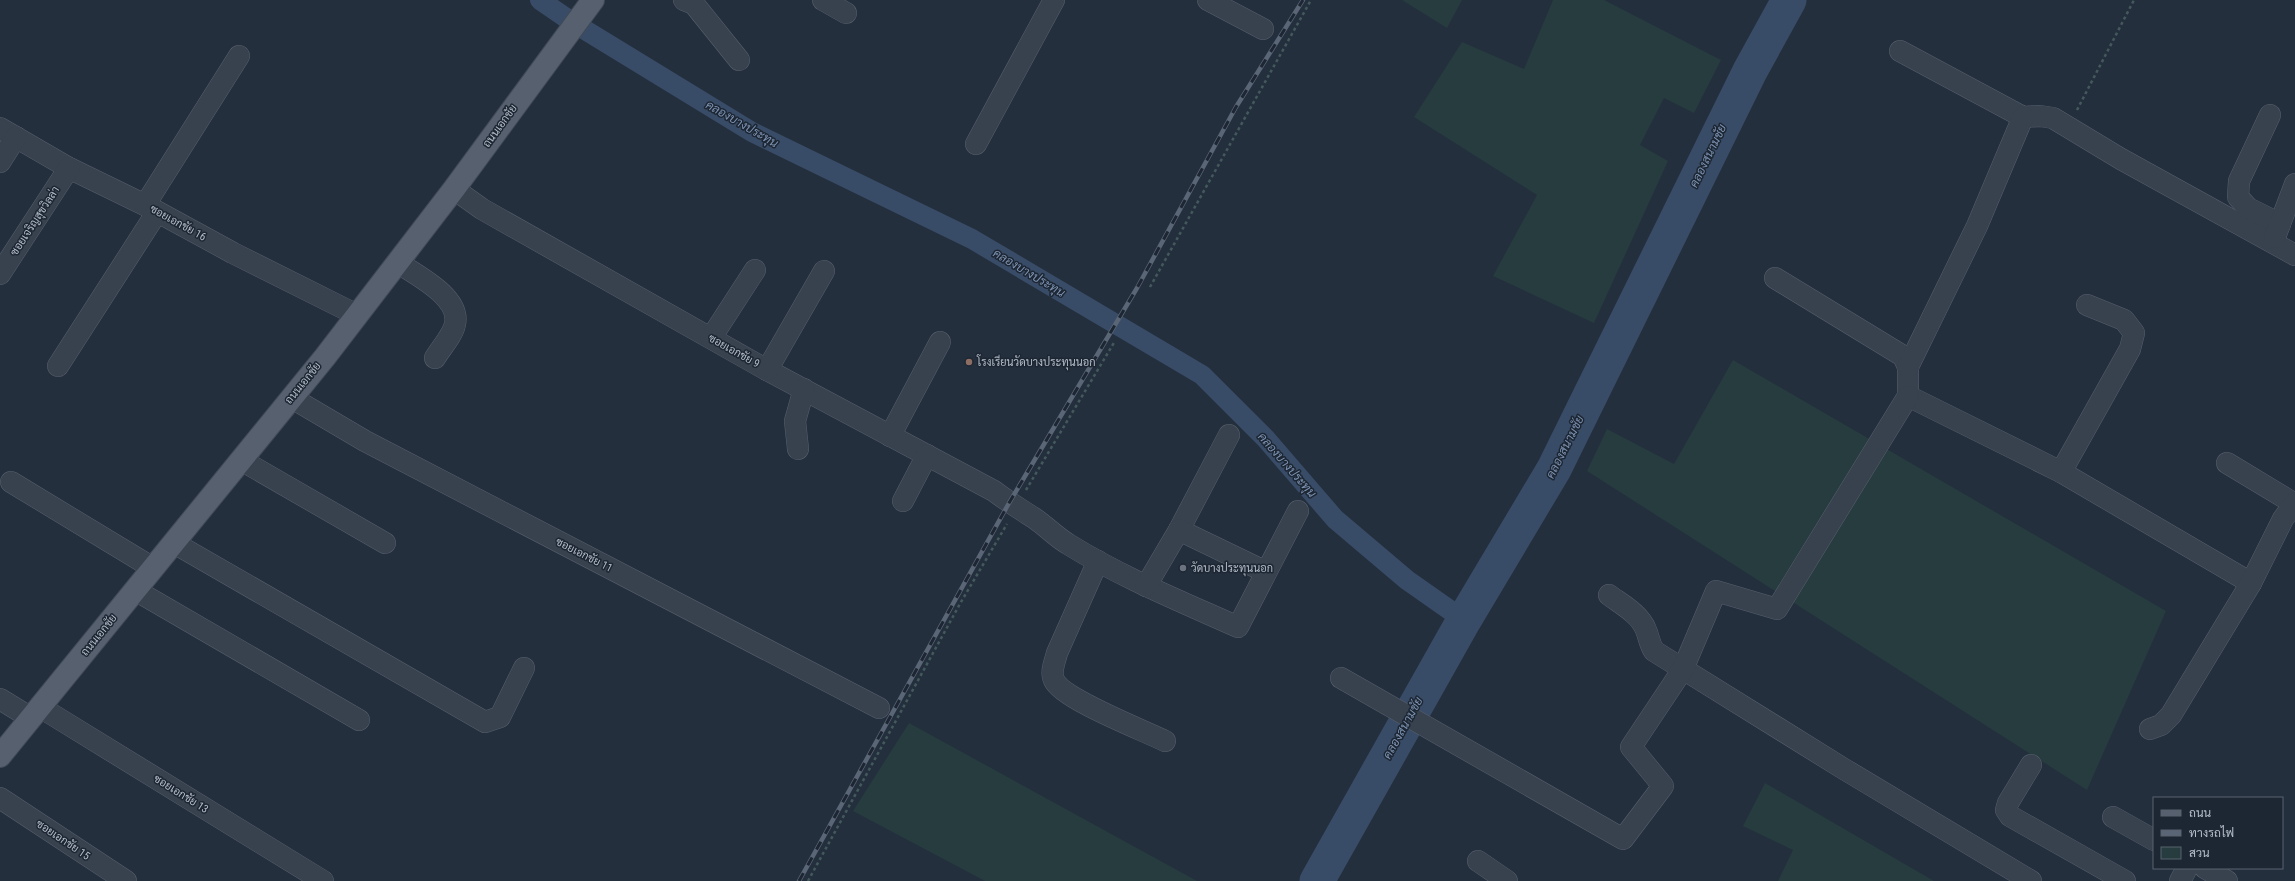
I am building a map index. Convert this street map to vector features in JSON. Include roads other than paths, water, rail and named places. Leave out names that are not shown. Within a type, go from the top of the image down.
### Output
[{"type":"main road","name":"ถนนเอกชัย","points":[[0,756],[292,398],[454,189],[593,0]]},
{"type":"street","points":[[684,0],[694,4],[739,60]]},
{"type":"street","points":[[823,0],[846,13]]},
{"type":"street","points":[[976,144],[1054,0]]},
{"type":"street","points":[[1208,0],[1263,29]]},
{"type":"street","points":[[1900,51],[2023,117],[2040,116],[2053,118],[2121,159],[2295,255]]},
{"type":"street","points":[[58,366],[239,56]]},
{"type":"street","points":[[2270,115],[2239,181],[2238,197],[2248,208],[2280,224]]},
{"type":"street","points":[[1908,367],[1977,226],[2023,117]]},
{"type":"street","points":[[0,162],[8,133]]},
{"type":"street","name":"ซอยเอกชัย 16","points":[[8,133],[69,168],[357,315]]},
{"type":"street","name":"ซอยเจริญสุขวิลล่า","points":[[0,274],[69,168]]},
{"type":"street","points":[[2273,244],[2295,184]]},
{"type":"street","name":"ซอยเอกชัย 9","points":[[454,189],[482,209],[767,370],[994,491],[1009,503],[1017,506],[1066,544],[1146,586],[1238,627],[1266,572]]},
{"type":"street","points":[[397,262],[440,292],[455,309],[455,324],[435,358]]},
{"type":"street","points":[[711,338],[755,270]]},
{"type":"street","points":[[767,370],[824,271]]},
{"type":"street","points":[[1341,678],[1623,839],[1663,786],[1631,746],[1661,704],[1683,669],[1716,591],[1777,609],[1908,396],[1908,367],[1903,356],[1775,278]]},
{"type":"street","points":[[2060,472],[2130,349],[2134,333],[2124,320],[2088,305]]},
{"type":"street","points":[[890,436],[940,342]]},
{"type":"street","points":[[798,449],[795,421],[804,389]]},
{"type":"street","points":[[1908,396],[2060,472],[2251,583]]},
{"type":"street","name":"ซอยเอกชัย 11","points":[[292,398],[365,441],[879,708]]},
{"type":"street","points":[[1146,586],[1179,530],[1229,435]]},
{"type":"street","points":[[903,501],[927,455]]},
{"type":"street","points":[[241,460],[385,543]]},
{"type":"street","points":[[2150,729],[2161,725],[2171,715],[2251,583],[2283,519],[2295,504],[2227,463]]},
{"type":"street","points":[[11,482],[153,568]]},
{"type":"street","points":[[1179,530],[1266,572],[1298,511]]},
{"type":"street","points":[[174,543],[485,722],[500,717],[524,668]]},
{"type":"street","points":[[1098,561],[1052,668],[1053,678],[1059,688],[1085,703],[1165,741]]},
{"type":"street","points":[[135,590],[360,720]]},
{"type":"street","points":[[1609,595],[1638,617],[1646,629],[1648,642],[1654,650],[2031,881]]},
{"type":"street","name":"ซอยเอกชัย 13","points":[[0,699],[35,712],[323,881]]},
{"type":"street","points":[[2031,765],[2008,804],[2006,810],[2010,816],[2125,881]]},
{"type":"street","name":"ซอยเอกชัย 15","points":[[0,798],[126,881]]},
{"type":"street","points":[[2113,817],[2153,839]]},
{"type":"street","points":[[1478,861],[1508,881]]},
{"type":"street","points":[[2180,881],[2186,869]]},
{"type":"street","points":[[2207,869],[2228,881]]},
{"type":"waterway","name":"คลองบางประทุน","points":[[540,0],[572,22],[752,132],[972,239],[1202,375],[1266,439],[1335,519],[1407,580],[1464,620]]},
{"type":"waterway","name":"คลองสนามชัย","points":[[1317,881],[1464,620],[1554,469],[1750,71],[1789,0]]},
{"type":"railway","points":[[799,881],[1009,503],[1137,288],[1236,107],[1303,0]]},
{"type":"place","name":"โรงเรียนวัดบางประทุนนอก","points":[[969,362]]},
{"type":"place","name":"วัดบางประทุนนอก","points":[[1183,568]]}]
